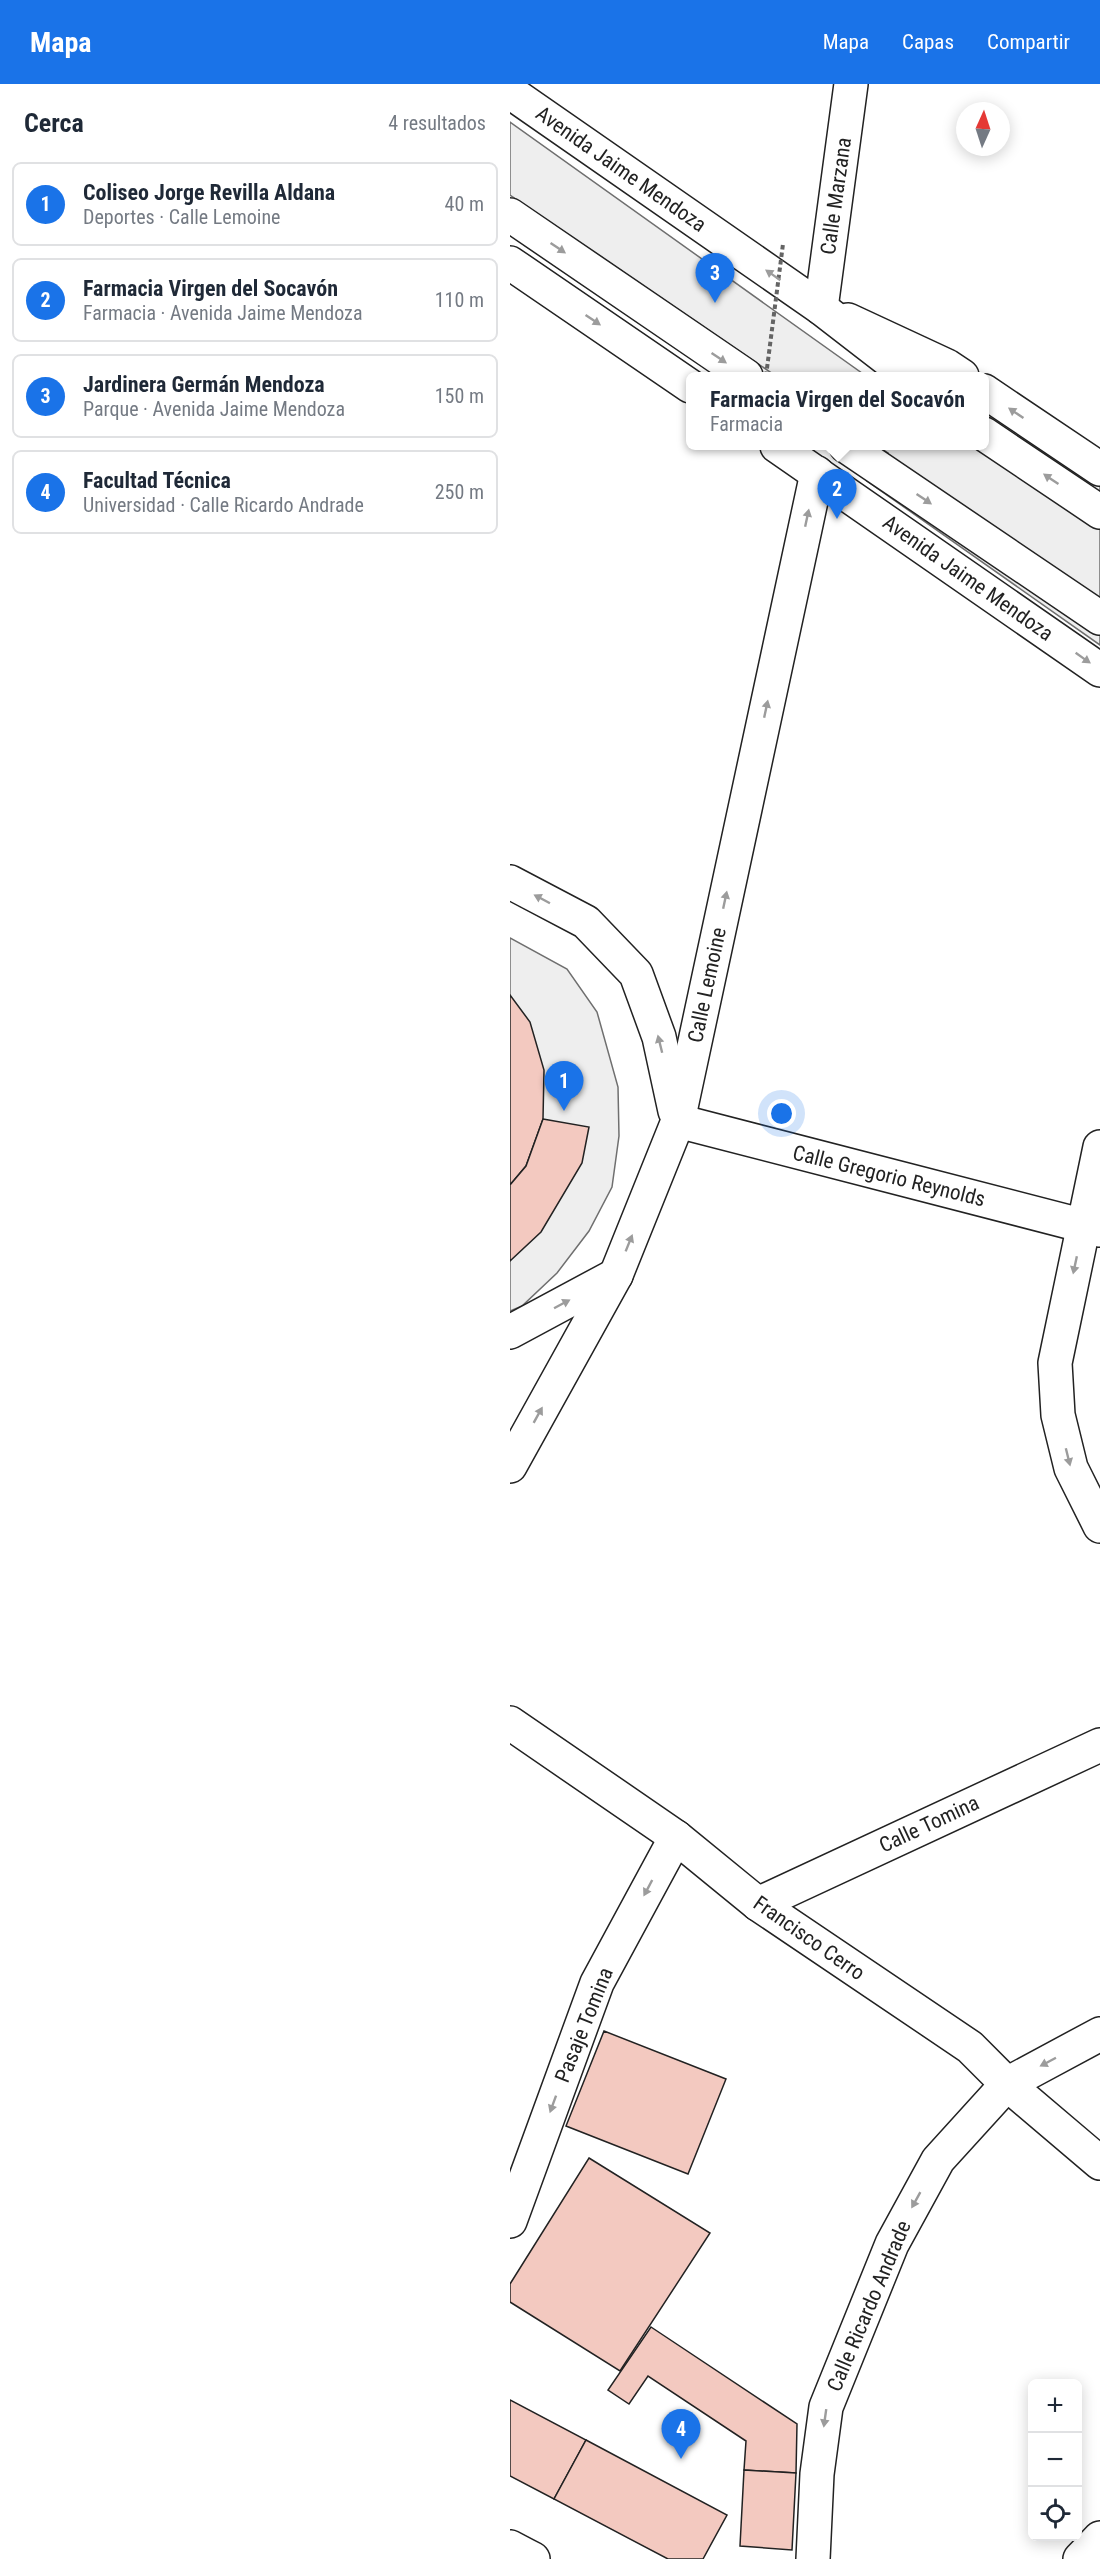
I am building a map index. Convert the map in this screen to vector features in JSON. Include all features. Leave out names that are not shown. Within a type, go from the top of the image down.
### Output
[{"type":"street","name":"Calle Marzana","points":[[821,308],[851,84]]},
{"type":"street","name":"Avenida Jaime Mendoza","points":[[510,92],[821,308],[904,372]]},
{"type":"street","points":[[510,215],[740,372]]},
{"type":"street","points":[[510,263],[686,383]]},
{"type":"street","name":"Avenida Jaime Mendoza","points":[[821,308],[956,372]]},
{"type":"street","points":[[989,394],[1100,469]]},
{"type":"street","points":[[989,437],[1100,512]]},
{"type":"street","name":"Avenida Jaime Mendoza","points":[[783,450],[1100,670]]},
{"type":"street","name":"Avenida Jaime Mendoza","points":[[852,450],[1100,618]]},
{"type":"street","name":"Calle Lemoine","points":[[510,1466],[616,1275],[678,1121],[817,473]]},
{"type":"street","points":[[510,882],[586,922],[636,974],[659,1037],[678,1121]]},
{"type":"street","name":"Calle Gregorio Reynolds","points":[[678,1121],[1092,1228]]},
{"type":"street","points":[[1100,1146],[1092,1228],[1055,1363],[1058,1415],[1071,1468],[1100,1526]]},
{"type":"street","points":[[510,1332],[616,1275]]},
{"type":"street","name":"Francisco Cerro","points":[[510,1723],[676,1837],[758,1904],[970,2047],[1007,2084],[1100,2163]]},
{"type":"street","name":"Calle Tomina","points":[[758,1904],[1100,1745]]},
{"type":"street","name":"Pasaje Tomina","points":[[510,2221],[597,1983],[676,1837]]},
{"type":"street","name":"Calle Ricardo Andrade","points":[[813,2559],[817,2474],[826,2407],[892,2244],[938,2160],[1007,2084],[1100,2034]]},
{"type":"street","points":[[1080,2559],[1100,2538]]},
{"type":"street","points":[[510,2547],[533,2559]]},
{"type":"path","points":[[767,372],[783,244]]},
{"type":"shaded area","points":[[510,122],[860,372],[770,372],[510,195]]},
{"type":"shaded area","points":[[989,413],[1100,487],[1100,645],[867,481],[888,453],[883,450],[989,450]]},
{"type":"shaded area","points":[[510,938],[567,969],[597,1012],[618,1087],[619,1136],[612,1187],[589,1231],[557,1273],[522,1306],[510,1311]]},
{"type":"building","points":[[510,995],[530,1022],[544,1070],[543,1119],[526,1166],[510,1185]]},
{"type":"building","points":[[543,1119],[589,1127],[582,1163],[541,1232],[510,1261],[510,1185],[526,1166]]},
{"type":"building","points":[[604,2031],[726,2079],[688,2174],[566,2126]]},
{"type":"building","points":[[589,2158],[710,2233],[620,2371],[510,2302],[510,2284]]},
{"type":"building","points":[[651,2327],[797,2424],[796,2473],[744,2470],[746,2441],[648,2376],[629,2404],[608,2390]]},
{"type":"building","points":[[510,2400],[586,2440],[554,2499],[510,2476]]},
{"type":"building","points":[[586,2440],[727,2515],[703,2559],[668,2559],[554,2499]]},
{"type":"building","points":[[744,2470],[796,2473],[792,2550],[740,2546]]},
{"type":"place","name":"Jardinera Germán Mendoza","points":[[715,303]]},
{"type":"place","name":"Farmacia Virgen del Socavón","points":[[837,519]]},
{"type":"place","name":"Coliseo Jorge Revilla Aldana","points":[[564,1111]]},
{"type":"place","name":"Facultad Técnica","points":[[681,2459]]}]
